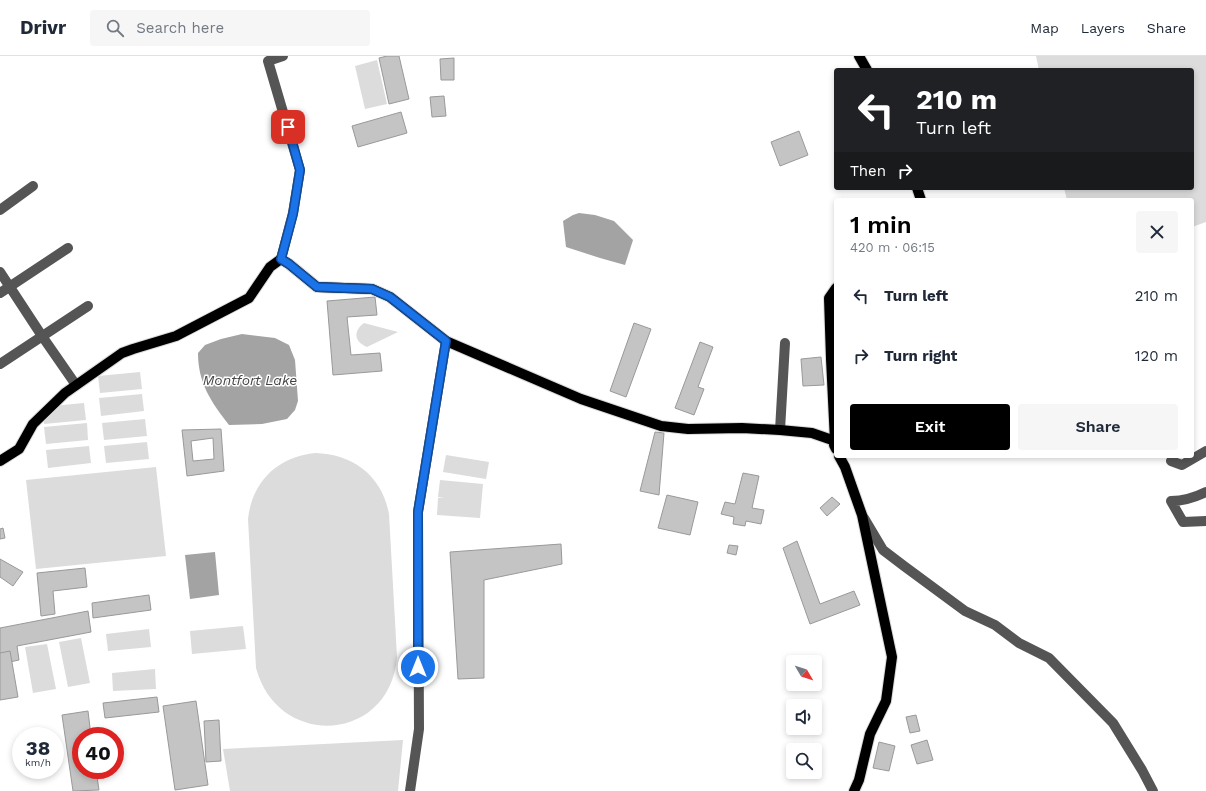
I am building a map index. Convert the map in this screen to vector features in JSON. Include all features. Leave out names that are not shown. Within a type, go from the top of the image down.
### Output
[{"type":"main road","points":[[859,56],[866,68]]},
{"type":"main road","points":[[0,461],[19,449],[33,424],[65,393],[76,385],[122,353],[176,336],[249,298],[270,267],[281,259],[317,287],[372,289],[390,297],[446,341],[581,399],[661,426],[688,429],[742,428],[812,433],[834,444]]},
{"type":"main road","points":[[834,291],[829,298],[834,411]]},
{"type":"main road","points":[[840,458],[845,467],[862,515],[892,657],[886,701],[870,734],[854,791]]},
{"type":"street","points":[[281,259],[293,214],[300,170],[268,61],[283,56]]},
{"type":"street","points":[[0,210],[33,186]]},
{"type":"street","points":[[0,293],[68,248]]},
{"type":"street","points":[[0,272],[76,385]]},
{"type":"street","points":[[0,364],[88,306]]},
{"type":"street","points":[[410,791],[419,729],[418,512],[446,341]]},
{"type":"street","points":[[780,430],[785,343]]},
{"type":"street","points":[[1171,462],[1182,465],[1206,451]]},
{"type":"street","points":[[1206,492],[1194,498],[1182,501],[1171,501],[1183,522],[1206,521]]},
{"type":"street","points":[[862,515],[883,550],[904,566],[965,611],[995,625],[1019,643],[1050,658],[1113,723],[1142,770],[1152,791]]},
{"type":"shaded area","points":[[1036,56],[1206,56],[1206,222],[1194,226],[1194,198],[1066,198],[1064,190],[1194,190],[1194,68],[1039,68]]},
{"type":"shaded area","points":[[377,60],[387,104],[365,109],[355,66]]},
{"type":"shaded area","points":[[364,323],[398,332],[367,347],[357,339],[356,336],[358,329]]},
{"type":"shaded area","points":[[140,372],[142,389],[100,393],[98,376]]},
{"type":"shaded area","points":[[142,394],[144,411],[101,416],[99,398]]},
{"type":"shaded area","points":[[84,403],[86,420],[44,424],[42,407]]},
{"type":"shaded area","points":[[145,419],[147,436],[104,440],[102,423]]},
{"type":"shaded area","points":[[87,423],[88,440],[46,444],[44,427]]},
{"type":"shaded area","points":[[147,442],[149,459],[106,463],[104,446]]},
{"type":"shaded area","points":[[89,446],[91,463],[48,468],[46,450]]},
{"type":"shaded area","points":[[315,453],[329,454],[342,458],[364,470],[373,478],[380,489],[389,514],[397,657],[390,686],[375,707],[355,720],[332,726],[308,723],[286,713],[268,695],[256,668],[248,519],[251,505],[261,482],[269,473],[289,460],[302,455]]},
{"type":"shaded area","points":[[446,455],[489,462],[486,479],[443,472]]},
{"type":"shaded area","points":[[156,467],[166,556],[36,569],[26,480]]},
{"type":"shaded area","points":[[440,480],[483,484],[480,518],[437,515],[438,498],[444,498],[438,497]]},
{"type":"shaded area","points":[[243,626],[246,649],[192,654],[190,631]]},
{"type":"shaded area","points":[[149,629],[151,647],[108,651],[106,634]]},
{"type":"shaded area","points":[[81,638],[90,683],[68,687],[59,642]]},
{"type":"shaded area","points":[[47,644],[56,689],[33,693],[25,647]]},
{"type":"shaded area","points":[[155,669],[156,689],[113,691],[112,673]]},
{"type":"shaded area","points":[[403,740],[398,791],[230,791],[223,749]]},
{"type":"water","points":[[579,213],[595,215],[614,221],[633,240],[625,265],[566,247],[563,221]]},
{"type":"water","name":"Montfort Lake","points":[[242,334],[275,338],[289,345],[295,360],[298,401],[295,410],[287,419],[262,424],[229,425],[211,400],[200,374],[198,353],[205,345]]},
{"type":"water","points":[[215,552],[219,595],[190,599],[185,555]]},
{"type":"building","points":[[399,56],[409,99],[389,104],[379,58]]},
{"type":"building","points":[[454,58],[454,80],[441,80],[440,59]]},
{"type":"building","points":[[444,96],[446,116],[432,117],[430,97]]},
{"type":"building","points":[[401,112],[407,133],[358,147],[352,126]]},
{"type":"building","points":[[799,131],[808,155],[780,166],[771,142]]},
{"type":"building","points":[[375,297],[377,315],[347,317],[351,355],[380,353],[382,371],[333,375],[327,301]]},
{"type":"building","points":[[634,323],[651,329],[626,397],[610,391]]},
{"type":"building","points":[[700,342],[713,347],[698,387],[704,389],[694,415],[675,408]]},
{"type":"building","points":[[821,357],[824,385],[803,386],[801,359]]},
{"type":"building","points":[[221,429],[224,471],[187,476],[182,430]],"holes":[[[213,438],[214,459],[193,461],[191,441]]]},
{"type":"building","points":[[655,432],[664,433],[659,495],[640,491]]},
{"type":"building","points":[[743,473],[759,476],[752,508],[764,510],[761,524],[746,521],[745,526],[733,524],[734,517],[721,514],[725,502],[735,504]]},
{"type":"building","points":[[667,495],[698,502],[690,535],[658,528]]},
{"type":"building","points":[[832,497],[840,504],[827,516],[820,508]]},
{"type":"building","points":[[3,528],[5,538],[0,539],[0,529]]},
{"type":"building","points":[[797,541],[820,604],[854,591],[860,605],[810,624],[783,548]]},
{"type":"building","points":[[561,544],[562,564],[484,580],[484,678],[458,679],[450,552]]},
{"type":"building","points":[[729,545],[738,546],[736,555],[727,553]]},
{"type":"building","points":[[0,559],[23,572],[13,586],[0,577]]},
{"type":"building","points":[[85,568],[87,587],[53,591],[55,614],[41,616],[37,573]]},
{"type":"building","points":[[149,595],[151,610],[93,618],[92,603]]},
{"type":"building","points":[[88,611],[91,632],[17,646],[19,660],[0,664],[0,628]]},
{"type":"building","points":[[10,651],[18,697],[0,700],[0,653]]},
{"type":"building","points":[[157,697],[159,712],[105,718],[103,703]]},
{"type":"building","points":[[196,701],[208,785],[175,790],[163,706]]},
{"type":"building","points":[[88,711],[90,727],[72,727],[72,779],[97,779],[99,790],[73,791],[62,715]]},
{"type":"building","points":[[916,715],[920,731],[910,733],[906,717]]},
{"type":"building","points":[[219,720],[221,761],[206,762],[204,721]]},
{"type":"building","points":[[927,740],[933,760],[917,764],[911,745]]},
{"type":"building","points":[[879,742],[895,746],[889,771],[873,768]]},
{"type":"route","points":[[288,127],[300,170],[293,214],[281,259],[317,287],[372,289],[390,297],[446,341],[418,512],[418,667]]}]
